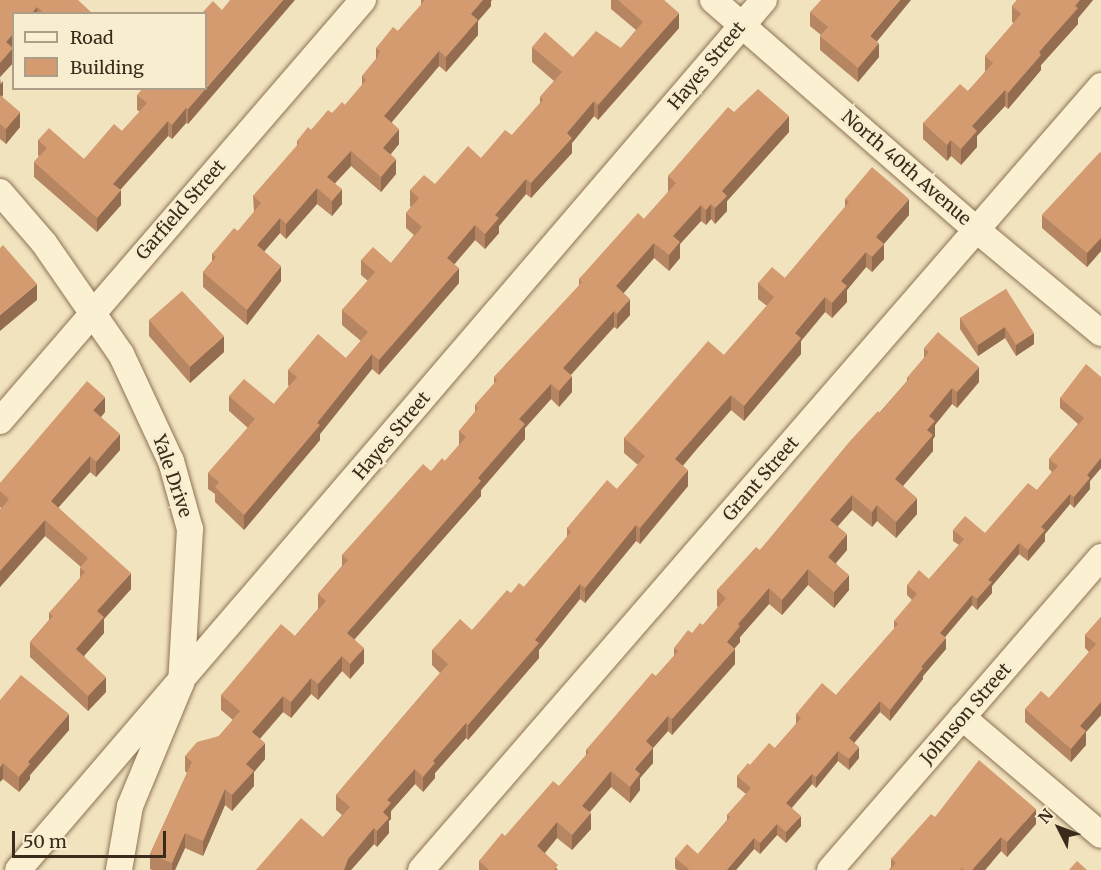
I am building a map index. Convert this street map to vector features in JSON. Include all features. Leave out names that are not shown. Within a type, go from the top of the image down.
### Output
[{"type":"street","name":"Garfield Street","points":[[0,422],[363,0]]},
{"type":"street","name":"North 40th Avenue","points":[[713,0],[977,230],[1101,333]]},
{"type":"street","name":"Hayes Street","points":[[18,870],[181,683],[764,0]]},
{"type":"street","name":"Grant Street","points":[[421,870],[1101,86]]},
{"type":"street","name":"Yale Drive","points":[[0,192],[44,243],[121,354],[171,460],[189,529],[181,683],[130,806],[120,870]]},
{"type":"street","name":"Johnson Street","points":[[830,870],[1101,557]]},
{"type":"street","points":[[962,717],[1101,835]]},
{"type":"building","points":[[0,0],[78,0],[91,12],[43,12],[37,7],[33,12],[12,12],[12,35],[6,42],[12,49],[0,63]]},
{"type":"building","points":[[230,0],[283,0],[207,87],[207,12],[203,12],[213,1],[222,10]]},
{"type":"building","points":[[425,0],[483,0],[471,14],[478,20],[446,57],[439,51],[384,116],[399,129],[383,148],[396,159],[381,177],[351,151],[327,177],[342,189],[332,201],[317,188],[286,224],[280,218],[257,245],[281,266],[247,310],[203,272],[216,257],[212,254],[234,228],[238,231],[261,203],[253,196],[299,143],[297,141],[308,127],[311,130],[328,110],[332,113],[342,102],[345,105],[366,80],[362,76],[377,58],[380,51],[376,48],[393,27],[398,31]]},
{"type":"building","points":[[618,0],[664,0],[679,13],[598,105],[594,101],[567,133],[572,138],[531,183],[526,179],[495,215],[499,218],[485,234],[475,225],[447,258],[459,268],[379,360],[372,354],[317,423],[320,425],[244,515],[215,487],[219,482],[208,473],[255,419],[229,396],[244,379],[274,404],[297,377],[288,370],[318,334],[346,358],[368,332],[342,310],[375,272],[361,260],[373,247],[391,263],[422,227],[406,213],[419,198],[410,190],[424,175],[435,184],[468,146],[481,158],[505,130],[512,135],[543,100],[540,97],[562,72],[532,47],[545,32],[573,57],[596,31],[621,48],[643,22]]},
{"type":"building","points":[[821,0],[900,0],[870,36],[879,43],[858,68],[820,36],[828,27],[810,12]]},
{"type":"building","points":[[1017,0],[1080,0],[1075,6],[1078,8],[1039,52],[1041,55],[1008,93],[1005,90],[972,126],[977,131],[961,149],[951,140],[947,145],[923,123],[960,84],[968,91],[993,63],[985,56],[1021,14],[1012,6]]},
{"type":"building","points":[[758,89],[789,116],[722,191],[727,196],[715,208],[711,204],[706,210],[701,205],[673,236],[680,242],[669,255],[654,243],[616,286],[630,299],[617,314],[614,311],[563,368],[572,376],[559,391],[551,384],[519,419],[525,424],[478,478],[481,481],[347,633],[364,648],[350,664],[342,656],[318,684],[311,678],[291,702],[283,696],[252,732],[265,743],[246,764],[254,771],[232,795],[225,789],[203,841],[185,833],[172,863],[150,854],[192,762],[185,756],[197,742],[219,736],[240,711],[221,695],[281,624],[295,636],[326,601],[318,594],[348,560],[342,555],[423,464],[431,471],[442,458],[445,461],[466,437],[459,431],[478,408],[475,405],[497,380],[494,377],[582,282],[579,279],[638,213],[644,219],[676,183],[668,176],[728,107],[734,112]]},
{"type":"building","points":[[141,90],[205,90],[172,125],[168,121],[113,184],[121,190],[97,218],[34,162],[47,148],[38,140],[49,128],[84,159],[114,124],[122,131],[147,103],[137,95]]},
{"type":"building","points":[[0,95],[20,112],[6,129],[0,124]]},
{"type":"building","points":[[1100,152],[1101,238],[1087,253],[1042,215]]},
{"type":"building","points":[[872,167],[909,199],[876,237],[884,244],[872,257],[866,252],[841,281],[847,286],[832,303],[825,297],[795,333],[801,338],[744,406],[731,395],[699,431],[675,459],[688,470],[640,528],[636,525],[585,588],[580,584],[535,640],[539,643],[468,725],[466,723],[433,761],[435,763],[423,777],[415,769],[387,800],[391,803],[383,812],[389,818],[377,831],[374,828],[348,859],[344,870],[256,870],[301,818],[323,837],[350,807],[336,795],[448,664],[432,650],[460,619],[472,630],[507,590],[511,593],[519,583],[524,587],[571,532],[567,528],[607,480],[617,489],[645,456],[624,438],[708,341],[724,355],[774,297],[758,283],[772,267],[785,278],[849,202],[845,199]]},
{"type":"building","points":[[3,245],[37,284],[0,315],[0,248]]},
{"type":"building","points":[[1006,289],[1034,333],[1016,345],[1005,327],[978,345],[960,318]]},
{"type":"building","points":[[182,291],[224,336],[190,367],[149,320]]},
{"type":"building","points":[[938,332],[979,367],[957,392],[952,388],[929,416],[935,421],[927,430],[933,435],[895,479],[917,498],[896,522],[877,505],[872,512],[852,495],[830,520],[847,534],[828,557],[849,575],[834,592],[808,569],[782,600],[769,588],[738,624],[740,626],[727,642],[735,649],[672,719],[668,716],[646,741],[653,748],[635,769],[640,774],[630,787],[611,771],[582,806],[591,813],[572,835],[557,822],[537,846],[558,865],[554,870],[488,870],[479,861],[502,833],[505,836],[553,781],[559,786],[589,752],[586,750],[652,673],[656,676],[678,651],[674,648],[688,630],[692,633],[700,623],[703,625],[726,598],[717,590],[756,547],[760,550],[850,441],[878,411],[880,413],[929,352],[924,348]]},
{"type":"building","points":[[1086,364],[1101,377],[1101,458],[1087,475],[1090,478],[1074,497],[1070,494],[1041,527],[1045,530],[1028,550],[1019,543],[988,580],[992,582],[977,599],[972,595],[940,633],[946,638],[921,667],[923,668],[890,710],[880,701],[849,738],[859,747],[849,759],[838,751],[816,777],[812,774],[786,803],[801,816],[786,832],[777,824],[760,843],[754,838],[727,870],[688,870],[675,858],[687,844],[698,854],[730,817],[727,815],[751,788],[737,776],[769,743],[775,748],[801,718],[796,714],[822,683],[836,695],[898,624],[894,621],[917,594],[907,585],[919,570],[929,579],[964,539],[953,530],[965,516],[985,533],[1028,483],[1037,490],[1058,466],[1049,459],[1084,418],[1060,398]]},
{"type":"building","points":[[87,381],[105,397],[93,410],[120,434],[96,462],[90,456],[51,501],[131,573],[97,611],[104,617],[76,649],[106,677],[88,696],[30,642],[53,616],[49,613],[85,572],[80,568],[88,558],[45,520],[0,571],[0,510],[9,499],[0,491],[0,483]]},
{"type":"building","points":[[1101,617],[1101,702],[1080,726],[1086,731],[1071,749],[1025,709],[1041,691],[1049,698],[1096,644],[1085,635]]},
{"type":"building","points":[[21,675],[69,714],[28,762],[30,764],[19,777],[3,763],[0,767],[0,700]]},
{"type":"building","points":[[979,760],[1036,809],[1007,842],[1001,837],[972,870],[962,868],[960,870],[889,870],[896,863],[891,859],[931,814],[935,817]]},
{"type":"building","points":[[1077,861],[1087,870],[1069,870]]}]
